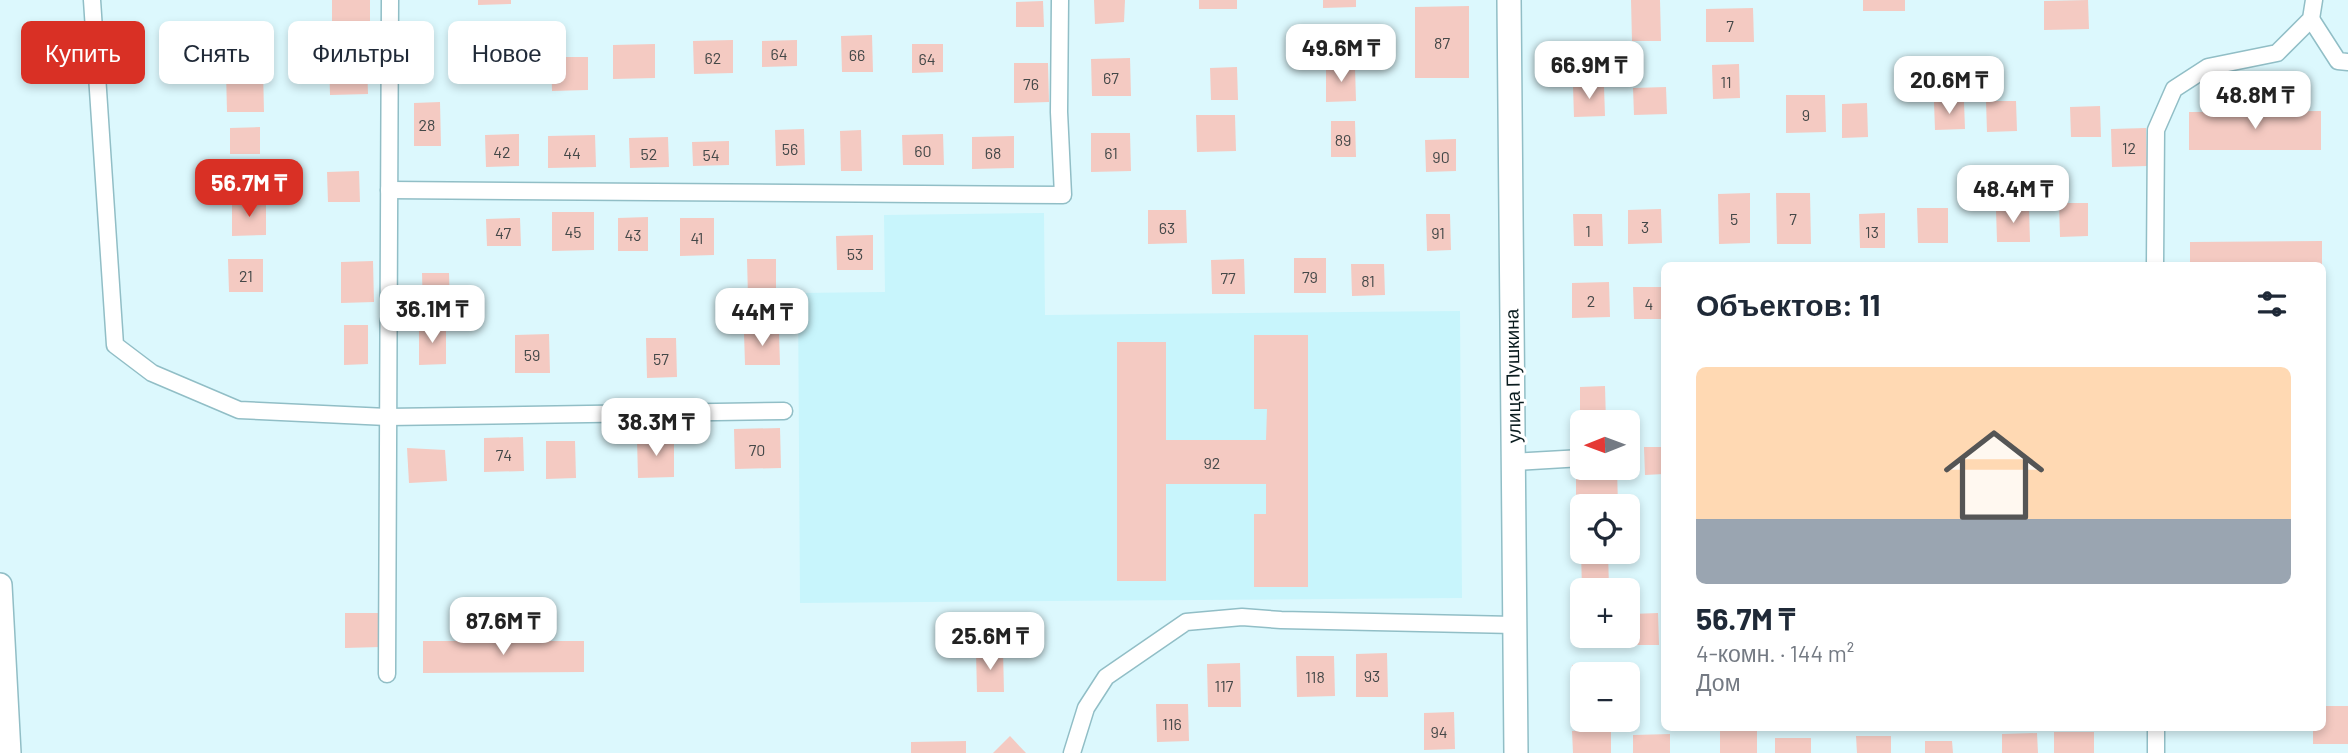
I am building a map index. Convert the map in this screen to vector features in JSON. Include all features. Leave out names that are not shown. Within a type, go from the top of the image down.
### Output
[{"type":"street","points":[[92,0],[115,345],[152,373],[239,410],[387,417],[784,411]]},
{"type":"street","points":[[387,674],[390,0]]},
{"type":"street","points":[[389,190],[1063,195],[1059,112],[1060,0]]},
{"type":"street","name":"улица Пушкина","points":[[1509,0],[1516,753]]},
{"type":"street","points":[[2155,262],[2156,130],[2174,89],[2208,67],[2277,53],[2311,19],[2315,0]]},
{"type":"street","points":[[2311,19],[2339,61],[2348,62]]},
{"type":"street","points":[[1513,462],[1570,459]]},
{"type":"street","points":[[0,585],[9,753]]},
{"type":"street","points":[[1072,753],[1086,708],[1105,677],[1186,622],[1242,617],[1514,625]]},
{"type":"street","points":[[2156,731],[2157,753]]},
{"type":"shaded area","points":[[1044,213],[1045,315],[1460,311],[1462,598],[800,603],[798,293],[885,292],[884,215]]},
{"type":"building","points":[[332,0],[370,0],[370,21],[332,21]]},
{"type":"building","points":[[478,0],[511,0],[511,4],[478,5]]},
{"type":"building","points":[[1094,0],[1125,0],[1124,22],[1095,24]]},
{"type":"building","points":[[1199,0],[1237,0],[1237,9],[1199,9]]},
{"type":"building","points":[[1323,0],[1356,0],[1356,7],[1323,8]]},
{"type":"building","points":[[1631,0],[1660,0],[1661,41],[1632,41]]},
{"type":"building","points":[[1863,0],[1905,0],[1905,11],[1863,11]]},
{"type":"building","points":[[2088,0],[2089,29],[2044,30],[2044,1]]},
{"type":"building","points":[[1043,1],[1044,27],[1016,27],[1016,2]]},
{"type":"building","points":[[1469,6],[1469,78],[1415,78],[1415,7]]},
{"type":"building","points":[[1753,8],[1754,42],[1706,42],[1706,9]]},
{"type":"building","points":[[872,35],[873,72],[842,72],[841,36]]},
{"type":"building","points":[[733,40],[733,73],[694,74],[693,41]]},
{"type":"building","points":[[797,40],[797,66],[762,67],[762,41]]},
{"type":"building","points":[[655,44],[655,78],[613,79],[613,45]]},
{"type":"building","points":[[912,44],[943,44],[943,72],[912,73]]},
{"type":"building","points":[[566,57],[588,57],[588,90],[552,91],[552,84],[566,84]]},
{"type":"building","points":[[1130,58],[1131,96],[1092,96],[1091,59]]},
{"type":"building","points":[[1014,63],[1048,63],[1049,102],[1014,103]]},
{"type":"building","points":[[1739,64],[1740,98],[1713,99],[1712,65]]},
{"type":"building","points":[[1237,67],[1238,100],[1211,100],[1210,68]]},
{"type":"building","points":[[1326,67],[1355,67],[1356,101],[1326,102]]},
{"type":"building","points":[[226,84],[263,84],[264,112],[227,112]]},
{"type":"building","points":[[330,84],[368,84],[368,94],[330,95]]},
{"type":"building","points":[[1573,86],[1604,86],[1605,116],[1574,117]]},
{"type":"building","points":[[1666,87],[1667,114],[1634,115],[1633,88]]},
{"type":"building","points":[[1786,95],[1825,95],[1826,132],[1786,133]]},
{"type":"building","points":[[1986,101],[2016,101],[2017,131],[1987,132]]},
{"type":"building","points":[[440,102],[441,146],[414,146],[414,103]]},
{"type":"building","points":[[1934,102],[1964,102],[1965,129],[1935,130]]},
{"type":"building","points":[[1867,103],[1868,137],[1842,138],[1842,104]]},
{"type":"building","points":[[2100,106],[2101,137],[2071,137],[2070,107]]},
{"type":"building","points":[[2321,111],[2321,150],[2189,150],[2189,112]]},
{"type":"building","points":[[1196,115],[1235,115],[1236,151],[1197,152]]},
{"type":"building","points":[[1331,121],[1355,121],[1356,157],[1331,157]]},
{"type":"building","points":[[260,127],[260,154],[230,154],[230,128]]},
{"type":"building","points":[[2146,128],[2147,166],[2112,167],[2111,129]]},
{"type":"building","points":[[804,129],[805,165],[776,166],[775,130]]},
{"type":"building","points":[[861,130],[862,171],[841,171],[840,131]]},
{"type":"building","points":[[1091,133],[1130,133],[1131,171],[1091,172]]},
{"type":"building","points":[[519,134],[519,166],[486,167],[485,135]]},
{"type":"building","points":[[943,134],[944,165],[903,165],[902,135]]},
{"type":"building","points":[[595,135],[596,167],[548,168],[548,136]]},
{"type":"building","points":[[1014,136],[1014,168],[972,169],[972,137]]},
{"type":"building","points":[[668,137],[669,167],[630,168],[629,138]]},
{"type":"building","points":[[1456,139],[1456,171],[1426,172],[1425,140]]},
{"type":"building","points":[[729,141],[729,165],[693,166],[692,142]]},
{"type":"building","points":[[359,171],[360,202],[328,202],[327,172]]},
{"type":"building","points":[[1750,193],[1750,243],[1719,244],[1718,194]]},
{"type":"building","points":[[1776,193],[1810,193],[1811,244],[1777,244]]},
{"type":"building","points":[[232,203],[266,203],[266,235],[232,236]]},
{"type":"building","points":[[2059,203],[2088,203],[2088,236],[2060,237]]},
{"type":"building","points":[[1917,208],[1948,208],[1948,243],[1918,243]]},
{"type":"building","points":[[2029,208],[2030,242],[1997,242],[1996,209]]},
{"type":"building","points":[[1661,209],[1662,243],[1628,244],[1628,210]]},
{"type":"building","points":[[1148,210],[1186,210],[1187,243],[1148,244]]},
{"type":"building","points":[[552,212],[594,212],[594,250],[552,251]]},
{"type":"building","points":[[1885,213],[1885,248],[1860,248],[1859,214]]},
{"type":"building","points":[[1426,214],[1450,214],[1451,250],[1427,251]]},
{"type":"building","points":[[1573,214],[1602,214],[1603,246],[1574,246]]},
{"type":"building","points":[[648,217],[648,251],[618,251],[618,218]]},
{"type":"building","points":[[520,218],[521,246],[487,246],[486,219]]},
{"type":"building","points":[[680,218],[714,218],[714,255],[680,256]]},
{"type":"building","points":[[873,235],[873,270],[837,270],[836,236]]},
{"type":"building","points":[[2322,241],[2322,262],[2190,262],[2190,242]]},
{"type":"building","points":[[1294,258],[1326,258],[1326,293],[1294,293]]},
{"type":"building","points":[[228,259],[263,259],[263,292],[229,292]]},
{"type":"building","points":[[747,259],[776,259],[776,297],[748,297]]},
{"type":"building","points":[[1244,259],[1245,294],[1212,294],[1211,260]]},
{"type":"building","points":[[373,261],[374,302],[341,303],[341,262]]},
{"type":"building","points":[[1351,264],[1384,264],[1385,295],[1352,296]]},
{"type":"building","points":[[422,273],[449,273],[450,311],[423,311]]},
{"type":"building","points":[[1609,282],[1610,317],[1572,318],[1572,283]]},
{"type":"building","points":[[1633,287],[1661,287],[1661,319],[1634,319]]},
{"type":"building","points":[[344,325],[368,325],[368,364],[344,365]]},
{"type":"building","points":[[419,325],[446,325],[446,364],[419,365]]},
{"type":"building","points":[[744,332],[779,332],[780,365],[745,365]]},
{"type":"building","points":[[549,334],[550,373],[515,373],[515,335]]},
{"type":"building","points":[[1254,335],[1308,335],[1308,587],[1254,587],[1254,514],[1266,514],[1266,484],[1166,484],[1166,581],[1117,581],[1117,342],[1166,342],[1166,440],[1266,440],[1267,409],[1254,409]]},
{"type":"building","points":[[646,338],[676,338],[677,377],[647,378]]},
{"type":"building","points":[[1605,386],[1606,410],[1580,410],[1580,387]]},
{"type":"building","points":[[780,428],[781,468],[735,469],[734,429]]},
{"type":"building","points":[[523,437],[524,471],[484,472],[484,438]]},
{"type":"building","points":[[674,438],[674,477],[638,478],[637,439]]},
{"type":"building","points":[[546,441],[575,441],[576,478],[546,479]]},
{"type":"building","points":[[1644,447],[1661,447],[1661,474],[1645,475]]},
{"type":"building","points":[[407,448],[445,450],[447,481],[409,483]]},
{"type":"building","points":[[1576,480],[1617,480],[1618,494],[1576,494]]},
{"type":"building","points":[[1581,564],[1608,564],[1609,578],[1582,578]]},
{"type":"building","points":[[345,613],[379,613],[380,647],[345,648]]},
{"type":"building","points":[[1658,613],[1659,645],[1640,645],[1640,614]]},
{"type":"building","points":[[423,641],[584,641],[584,672],[423,673]]},
{"type":"building","points":[[1003,651],[1004,692],[977,692],[976,652]]},
{"type":"building","points":[[1387,653],[1388,697],[1356,697],[1356,654]]},
{"type":"building","points":[[1296,656],[1334,656],[1335,696],[1297,697]]},
{"type":"building","points":[[1240,663],[1241,707],[1208,707],[1207,664]]},
{"type":"building","points":[[1156,704],[1188,704],[1189,741],[1157,742]]},
{"type":"building","points":[[2326,706],[2348,706],[2348,744],[2313,744],[2313,731],[2326,731]]},
{"type":"building","points":[[1454,712],[1455,749],[1424,750],[1424,713]]},
{"type":"building","points":[[1720,731],[1757,731],[1757,753],[1720,753]]},
{"type":"building","points":[[1572,732],[1611,732],[1611,753],[1573,753]]},
{"type":"building","points":[[2054,732],[2094,732],[2094,753],[2054,753]]},
{"type":"building","points":[[2037,733],[2038,753],[2002,753],[2002,734]]},
{"type":"building","points":[[1670,734],[1670,753],[1633,753],[1633,735]]},
{"type":"building","points":[[1010,736],[1026,753],[993,753]]},
{"type":"building","points":[[1856,736],[1891,736],[1891,753],[1857,753]]},
{"type":"building","points":[[1775,738],[1811,738],[1811,753],[1775,753]]},
{"type":"building","points":[[966,741],[966,753],[911,753],[911,742]]},
{"type":"building","points":[[1925,741],[1952,741],[1953,753],[1925,753]]}]
